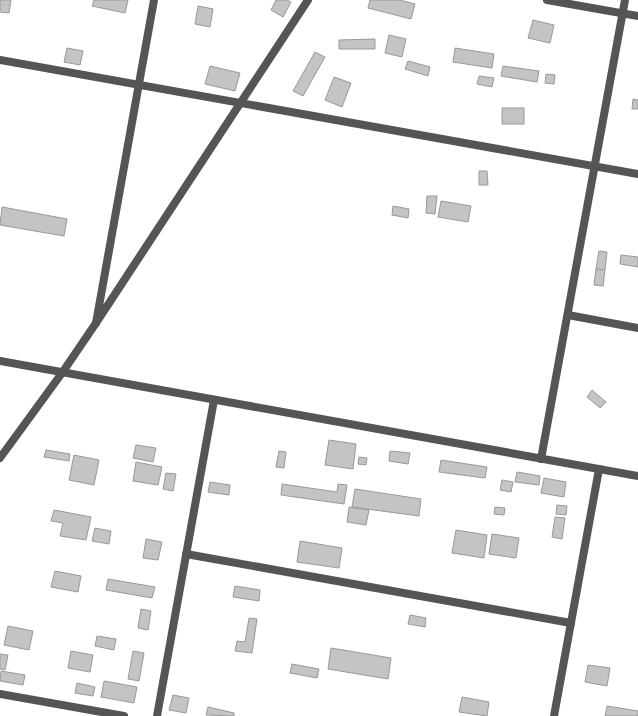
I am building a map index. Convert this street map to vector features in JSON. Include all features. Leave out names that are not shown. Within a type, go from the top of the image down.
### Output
[{"type":"street","points":[[96,323],[154,0]]},
{"type":"street","points":[[0,458],[96,323],[308,0]]},
{"type":"street","points":[[547,0],[638,16]]},
{"type":"street","points":[[541,459],[625,0]]},
{"type":"street","points":[[0,60],[638,174]]},
{"type":"street","points":[[568,315],[638,328]]},
{"type":"street","points":[[0,361],[638,476]]},
{"type":"street","points":[[157,716],[214,400]]},
{"type":"street","points":[[554,716],[599,469]]},
{"type":"street","points":[[186,554],[571,623]]},
{"type":"street","points":[[0,694],[124,716]]},
{"type":"building","points":[[0,0],[11,0],[9,13],[0,12]]},
{"type":"building","points":[[94,0],[128,0],[125,13],[92,6]]},
{"type":"building","points":[[276,0],[287,0],[291,2],[283,17],[271,10]]},
{"type":"building","points":[[370,0],[400,0],[415,4],[411,19],[368,8]]},
{"type":"building","points":[[198,6],[213,9],[210,27],[195,24]]},
{"type":"building","points":[[533,20],[554,25],[550,43],[528,38]]},
{"type":"building","points":[[389,35],[406,39],[402,57],[385,53]]},
{"type":"building","points":[[375,39],[375,49],[339,49],[339,40]]},
{"type":"building","points":[[67,48],[83,51],[80,65],[64,62]]},
{"type":"building","points":[[455,48],[494,54],[492,68],[453,62]]},
{"type":"building","points":[[315,52],[325,57],[303,96],[293,91]]},
{"type":"building","points":[[408,61],[430,67],[428,76],[405,69]]},
{"type":"building","points":[[210,66],[240,73],[235,91],[205,84]]},
{"type":"building","points":[[503,66],[539,71],[537,82],[501,76]]},
{"type":"building","points":[[546,74],[555,75],[554,84],[545,83]]},
{"type":"building","points":[[479,76],[494,78],[492,87],[477,84]]},
{"type":"building","points":[[334,77],[351,83],[342,107],[325,100]]},
{"type":"building","points":[[633,99],[638,100],[638,109],[632,109]]},
{"type":"building","points":[[502,108],[524,108],[524,124],[502,124]]},
{"type":"building","points":[[479,171],[487,171],[488,185],[479,185]]},
{"type":"building","points":[[427,196],[437,196],[435,214],[426,213]]},
{"type":"building","points":[[441,201],[471,206],[468,222],[438,217]]},
{"type":"building","points":[[393,206],[409,209],[408,218],[392,215]]},
{"type":"building","points":[[2,207],[67,219],[64,236],[0,225]]},
{"type":"building","points":[[599,251],[607,252],[605,270],[596,269]]},
{"type":"building","points":[[621,255],[638,257],[638,267],[620,264]]},
{"type":"building","points":[[596,269],[605,270],[603,286],[594,285]]},
{"type":"building","points":[[592,390],[606,402],[600,408],[587,397]]},
{"type":"building","points":[[329,440],[356,444],[353,469],[325,465]]},
{"type":"building","points":[[136,445],[156,448],[153,462],[133,458]]},
{"type":"building","points":[[46,450],[70,454],[69,461],[44,457]]},
{"type":"building","points":[[279,451],[286,452],[284,468],[276,467]]},
{"type":"building","points":[[390,451],[410,453],[408,464],[389,461]]},
{"type":"building","points":[[74,455],[99,460],[94,485],[69,480]]},
{"type":"building","points":[[359,457],[367,458],[366,465],[358,464]]},
{"type":"building","points":[[441,460],[487,467],[485,478],[439,472]]},
{"type":"building","points":[[136,462],[162,467],[158,485],[133,481]]},
{"type":"building","points":[[517,472],[540,476],[539,485],[515,482]]},
{"type":"building","points":[[166,473],[176,474],[173,491],[163,489]]},
{"type":"building","points":[[544,478],[566,482],[564,497],[541,493]]},
{"type":"building","points":[[502,480],[513,482],[511,492],[500,490]]},
{"type":"building","points":[[210,482],[230,485],[229,495],[208,492]]},
{"type":"building","points":[[282,484],[337,492],[338,484],[347,485],[344,504],[281,495]]},
{"type":"building","points":[[355,489],[421,499],[419,516],[352,507]]},
{"type":"building","points":[[557,505],[567,506],[566,515],[556,514]]},
{"type":"building","points":[[349,507],[369,510],[366,525],[347,522]]},
{"type":"building","points":[[495,507],[505,508],[504,515],[494,514]]},
{"type":"building","points":[[54,510],[91,517],[86,540],[60,536],[63,523],[51,521]]},
{"type":"building","points":[[555,517],[565,518],[562,539],[552,537]]},
{"type":"building","points":[[95,528],[111,531],[109,544],[92,541]]},
{"type":"building","points":[[456,530],[487,535],[484,558],[452,553]]},
{"type":"building","points":[[492,534],[519,538],[516,558],[489,554]]},
{"type":"building","points":[[146,539],[162,542],[158,560],[143,558]]},
{"type":"building","points":[[300,541],[342,548],[339,568],[297,562]]},
{"type":"building","points":[[55,571],[81,576],[78,592],[51,587]]},
{"type":"building","points":[[108,579],[155,587],[152,598],[106,590]]},
{"type":"building","points":[[235,586],[260,590],[259,601],[233,597]]},
{"type":"building","points":[[141,609],[151,611],[148,630],[138,628]]},
{"type":"building","points":[[410,615],[426,618],[425,627],[408,624]]},
{"type":"building","points":[[249,618],[257,619],[252,653],[235,651],[237,641],[245,642]]},
{"type":"building","points":[[8,626],[33,631],[29,650],[4,645]]},
{"type":"building","points":[[97,636],[116,639],[114,650],[95,646]]},
{"type":"building","points":[[331,648],[391,658],[388,679],[328,669]]},
{"type":"building","points":[[71,651],[93,655],[90,672],[68,668]]},
{"type":"building","points":[[133,651],[144,653],[139,681],[128,679]]},
{"type":"building","points":[[0,654],[8,655],[5,670],[0,669]]},
{"type":"building","points":[[292,664],[319,669],[317,678],[290,673]]},
{"type":"building","points":[[588,665],[610,668],[607,686],[585,682]]},
{"type":"building","points":[[1,671],[25,675],[23,685],[0,681]]},
{"type":"building","points":[[104,681],[137,687],[134,703],[101,697]]},
{"type":"building","points":[[77,683],[95,687],[93,696],[75,693]]},
{"type":"building","points":[[173,695],[189,698],[186,713],[169,710]]},
{"type":"building","points":[[462,697],[489,702],[487,716],[459,712]]},
{"type":"building","points":[[607,706],[638,711],[638,716],[605,716]]},
{"type":"building","points":[[208,707],[234,713],[234,716],[206,715]]}]
